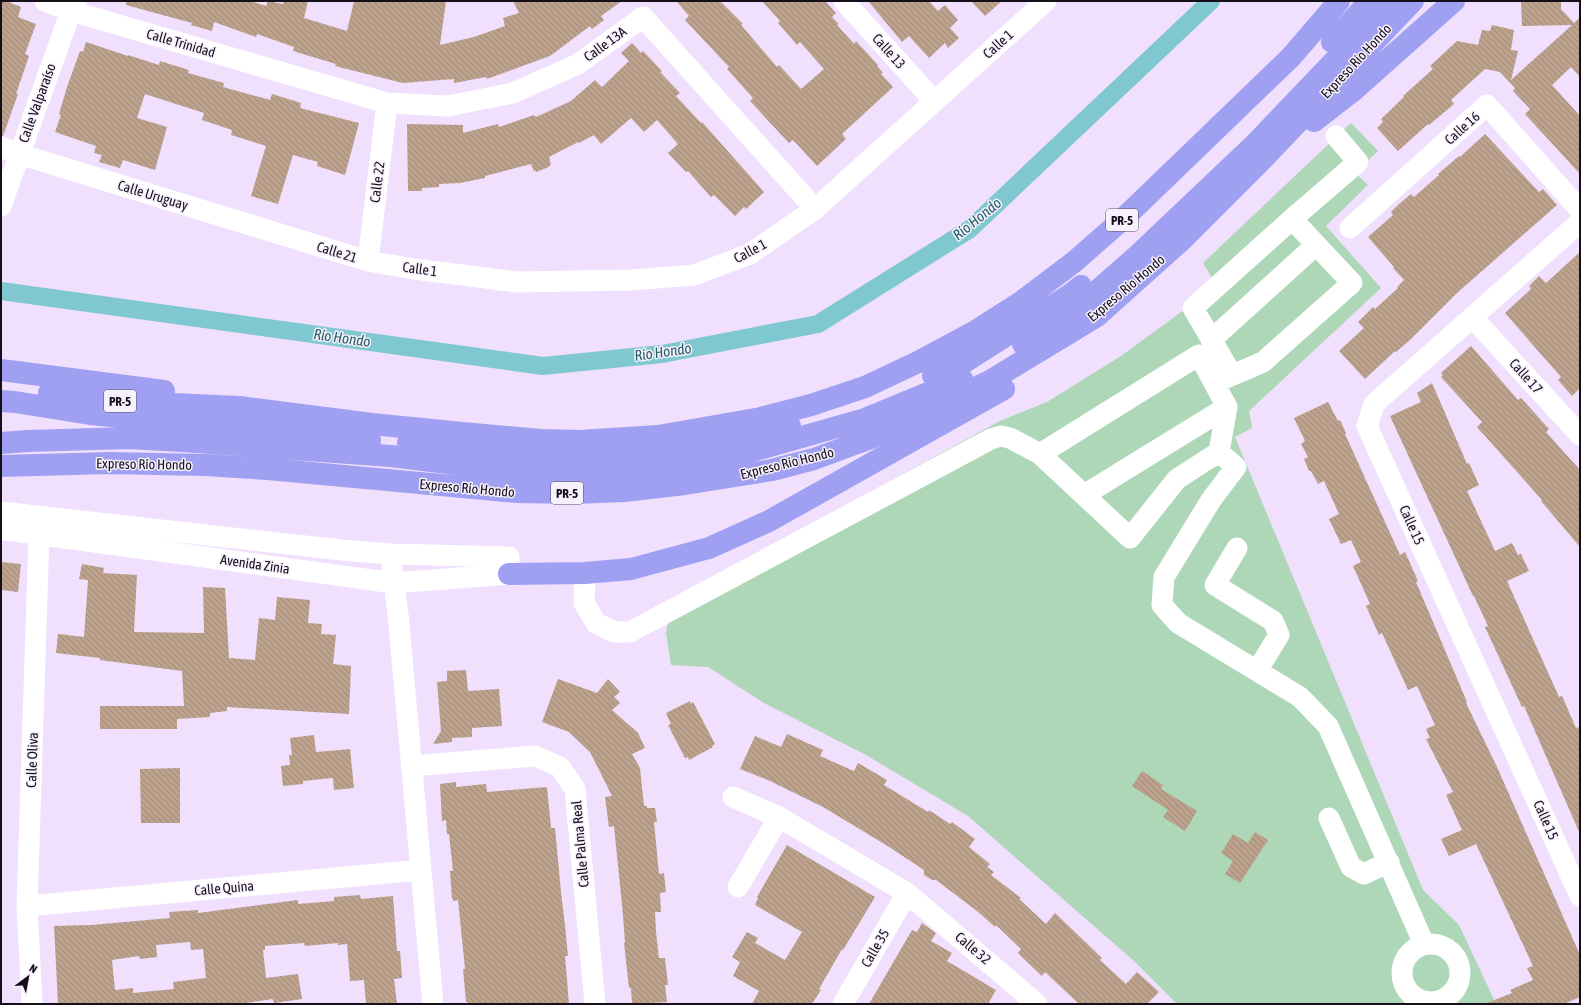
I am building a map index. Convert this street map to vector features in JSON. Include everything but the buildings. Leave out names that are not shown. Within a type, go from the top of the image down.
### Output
[{"type":"highway","name":"PR-5","points":[[1,387],[128,402],[239,407],[417,429],[541,440],[580,441],[658,436],[761,418],[811,405],[865,387],[918,362],[974,332],[1021,302],[1074,262],[1128,214],[1291,57],[1339,1]]},
{"type":"highway","points":[[1,401],[90,414],[521,455],[673,453],[862,409],[963,363],[1071,294],[1128,246],[1255,125],[1370,1]]},
{"type":"highway","points":[[1,430],[61,430],[128,438],[391,456],[519,472],[623,470],[731,458],[865,419],[953,384],[1015,350],[1081,305],[1138,256],[1254,145],[1392,1]]},
{"type":"highway","name":"Expreso Río Hondo","points":[[1,466],[123,463],[205,465],[268,469],[517,492],[624,491],[685,484],[772,470],[814,459],[872,438],[990,381],[1097,316],[1183,239],[1262,160],[1413,1]]},
{"type":"highway","points":[[1262,160],[1354,90],[1454,1]]},
{"type":"highway","points":[[509,565],[585,574],[631,569],[709,548],[769,521],[1016,382],[1067,347],[1097,316]]},
{"type":"highway","points":[[1,370],[168,392],[239,407]]},
{"type":"highway","points":[[1,415],[90,414]]},
{"type":"highway","points":[[1,444],[28,441],[128,438]]},
{"type":"street","name":"Calle Trinidad","points":[[45,1],[74,6],[317,82]]},
{"type":"street","name":"Calle 13","points":[[844,1],[934,101]]},
{"type":"street","name":"Calle 1","points":[[368,261],[414,269],[517,282],[631,280],[694,276],[750,254],[815,209],[1046,1]]},
{"type":"street","name":"Calle Valparaíso","points":[[1,206],[10,151],[74,6]]},
{"type":"street","name":"Calle 13A","points":[[317,82],[387,103],[448,106],[513,93],[578,64],[643,17],[815,209]]},
{"type":"street","name":"Calle 22","points":[[368,261],[387,103]]},
{"type":"street","name":"Calle 16","points":[[1350,228],[1487,105],[1580,210]]},
{"type":"street","points":[[585,574],[584,603],[596,623],[614,632],[630,632],[991,439],[1001,436],[1010,438],[1040,454],[1130,538],[1177,479],[1219,452],[1227,407],[1223,379],[1211,340],[1193,308],[1358,162],[1336,136]]},
{"type":"street","name":"Calle Uruguay","points":[[10,151],[306,242]]},
{"type":"street","points":[[1223,379],[1263,362],[1352,283],[1292,219]]},
{"type":"street","name":"Calle 15","points":[[1580,222],[1374,404],[1367,426],[1580,896]]},
{"type":"street","name":"Calle 21","points":[[306,242],[368,261]]},
{"type":"street","points":[[1211,340],[1316,245]]},
{"type":"street","name":"Calle 17","points":[[1472,317],[1580,435]]},
{"type":"street","points":[[1040,454],[1199,355],[1223,379]]},
{"type":"street","points":[[1084,495],[1227,407]]},
{"type":"street","points":[[1219,452],[1236,467],[1211,500],[1164,576],[1162,605],[1178,623],[1300,697],[1328,726],[1424,944]]},
{"type":"street","name":"Avenida Zinia","points":[[1,512],[40,525],[394,583],[509,565]]},
{"type":"street","name":"Avenida Zinia","points":[[1,530],[40,525],[509,565]]},
{"type":"street","name":"Calle Oliva","points":[[32,1004],[27,906],[40,525]]},
{"type":"street","points":[[1238,548],[1215,585],[1273,621],[1279,635],[1257,671]]},
{"type":"street","points":[[391,554],[398,614],[433,1004]]},
{"type":"street","name":"Calle Palma Real","points":[[412,766],[535,756],[560,767],[575,789],[595,1004]]},
{"type":"street","name":"Calle 32","points":[[733,797],[778,817],[907,893],[1026,1000]]},
{"type":"street","points":[[738,887],[778,817]]},
{"type":"street","points":[[1329,818],[1351,867],[1364,874],[1389,862]]},
{"type":"street","name":"Calle Quina","points":[[27,906],[421,870]]},
{"type":"street","name":"Calle 35","points":[[843,1004],[907,893]]},
{"type":"street","points":[[1424,944],[1444,946],[1452,952],[1458,961],[1460,971],[1459,981],[1455,990],[1438,1001],[1416,1001],[1405,986],[1402,978],[1404,960],[1409,953],[1424,944]]},
{"type":"green space","points":[[1351,123],[1378,151],[1355,173],[1368,185],[1326,226],[1381,288],[1249,411],[1252,428],[1235,437],[1423,890],[1459,925],[1496,1004],[1177,1004],[1133,960],[968,816],[866,755],[764,703],[708,667],[671,665],[666,633],[672,603],[693,589],[1000,421],[1047,402],[1121,356],[1184,310],[1214,281],[1203,263]]},
{"type":"waterway","name":"Río Hondo","points":[[1,291],[543,366],[662,354],[818,324],[970,229],[1211,1]]}]
